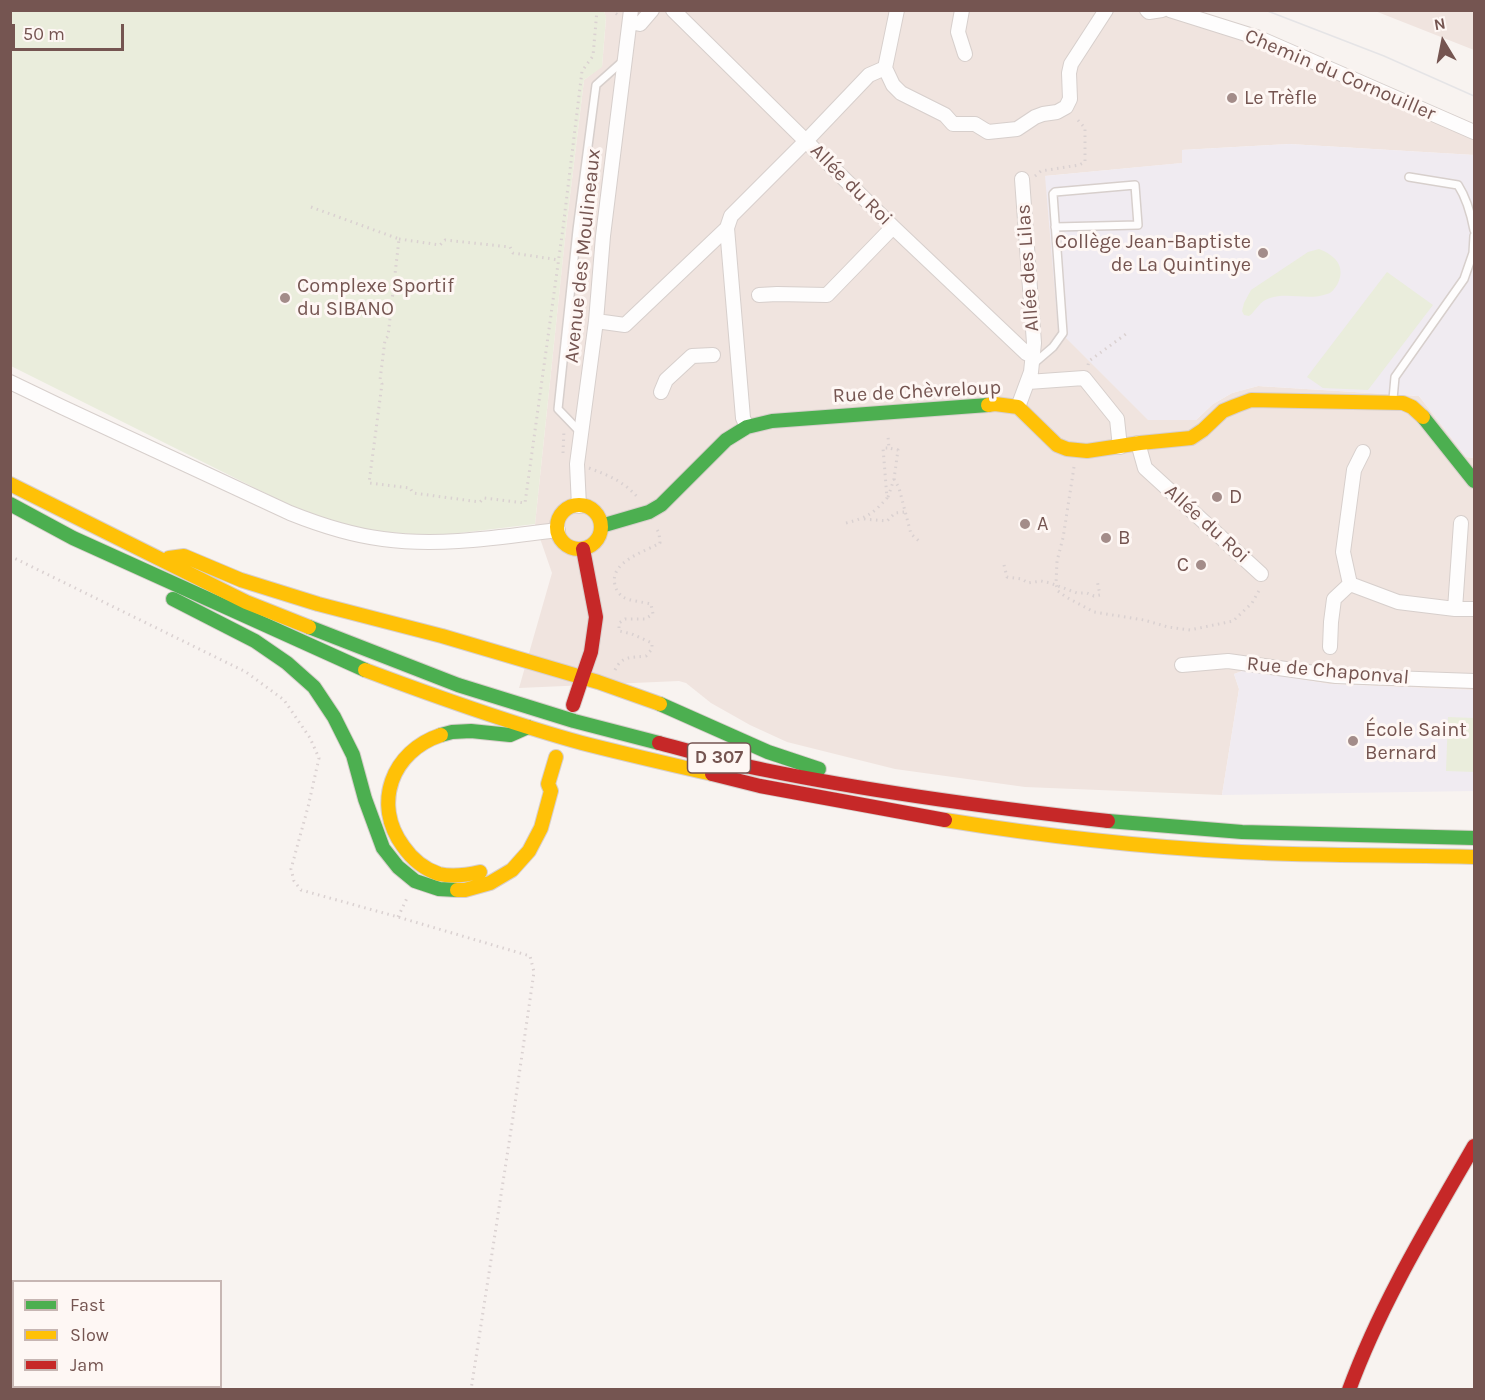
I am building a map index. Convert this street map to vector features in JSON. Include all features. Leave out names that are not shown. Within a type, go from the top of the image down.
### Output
[{"type":"main road","name":"Rue de Chèvreloup","points":[[601,526],[649,512],[661,505],[726,440],[747,427],[772,421],[995,404],[1018,407],[1057,446],[1078,451],[1191,438],[1198,435],[1232,406],[1251,400],[1403,403],[1419,412],[1474,481]]},
{"type":"main road","name":"D 307","points":[[10,484],[246,602],[458,685],[574,721],[763,770],[1014,811],[1113,822],[1242,832],[1474,837]]},
{"type":"main road","name":"D 307","points":[[10,504],[73,538],[353,666],[528,727],[760,786],[987,826],[1115,842],[1242,852],[1474,857]]},
{"type":"main road","points":[[579,506],[591,509],[601,526],[598,538],[583,549],[569,547],[560,537],[558,530],[558,522],[566,510],[579,506]]},
{"type":"main road","points":[[73,538],[135,579],[255,641],[287,663],[314,687],[334,717],[353,755],[365,799],[383,848],[398,867],[415,881],[440,889],[465,890],[490,883],[512,870],[529,851],[540,828],[551,790],[548,784],[556,758]]},
{"type":"main road","points":[[573,705],[591,652],[596,617],[583,549]]},
{"type":"main road","points":[[160,560],[184,556],[241,580],[598,682],[656,702],[768,752],[882,791]]},
{"type":"main road","name":"D 307","points":[[528,727],[509,735],[479,730],[456,731],[433,737],[412,750],[395,770],[388,799],[391,825],[402,846],[417,862],[435,873],[462,876],[485,871],[506,859],[522,839],[542,788],[548,784]]},
{"type":"main road","points":[[1349,1389],[1388,1299],[1474,1146]]},
{"type":"street","points":[[631,16],[640,24],[652,10]]},
{"type":"street","name":"Allée du Roi","points":[[673,10],[892,227],[1032,360]]},
{"type":"street","points":[[897,10],[885,68],[893,85],[901,93],[945,115],[953,124],[975,124],[988,132],[1017,129],[1035,117],[1057,112],[1066,107],[1070,99],[1071,64],[1106,10]]},
{"type":"street","points":[[962,10],[958,33],[965,54]]},
{"type":"street","points":[[1147,10],[1149,12],[1162,10]]},
{"type":"street","name":"Chemin du Cornouiller","points":[[1170,10],[1259,38],[1474,132]]},
{"type":"street","name":"Avenue des Moulineaux","points":[[579,506],[577,464],[631,16]]},
{"type":"street","points":[[747,427],[724,354],[732,297],[727,228],[731,216],[869,75],[885,68]]},
{"type":"street","name":"Allée des Lilas","points":[[1018,407],[1028,382],[1034,343],[1027,179]]},
{"type":"street","points":[[732,297],[777,294],[827,295],[892,227]]},
{"type":"street","points":[[596,321],[625,325],[727,228]]},
{"type":"street","points":[[661,392],[666,380],[692,356],[724,354]]},
{"type":"street","points":[[1028,382],[1084,378],[1118,419],[1120,447]]},
{"type":"street","points":[[10,382],[290,513],[337,530],[382,539],[432,542],[558,530]]},
{"type":"street","name":"Allée du Roi","points":[[1138,443],[1144,468],[1261,574]]},
{"type":"street","points":[[1350,584],[1343,552],[1354,470],[1363,452]]},
{"type":"street","points":[[1455,609],[1461,523]]},
{"type":"street","points":[[1350,584],[1398,602],[1474,609]]},
{"type":"street","points":[[1330,647],[1334,599],[1350,584]]},
{"type":"street","name":"Rue de Chaponval","points":[[1182,665],[1228,661],[1336,676],[1474,681]]},
{"type":"lane","points":[[581,433],[558,409],[577,230],[596,85],[626,58]]},
{"type":"lane","points":[[1409,177],[1458,185],[1470,212],[1474,230]]},
{"type":"lane","points":[[1032,360],[1053,347],[1063,333],[1055,227],[1053,194],[1135,185],[1138,225],[1055,227]]},
{"type":"lane","points":[[1393,402],[1395,377],[1464,279],[1473,253],[1474,236]]},
{"type":"path","points":[[399,239],[369,483],[410,488],[413,493],[480,502],[484,498],[525,503],[559,260],[582,71],[593,56],[597,10]]},
{"type":"path","points":[[1027,179],[1041,171],[1080,165],[1085,162],[1085,128],[1066,107]]},
{"type":"path","points":[[311,207],[399,239],[440,245],[446,240],[510,247],[513,253],[559,260]]},
{"type":"path","points":[[1084,378],[1089,361],[1126,334]]},
{"type":"path","points":[[888,436],[889,448]]},
{"type":"path","points":[[846,524],[862,519],[878,508],[887,498],[894,479],[898,450],[883,448],[887,498]]},
{"type":"path","points":[[1078,451],[1057,561],[1056,584],[1058,591],[1066,597],[1094,612],[1190,630],[1233,621],[1252,603],[1262,585],[1261,574]]},
{"type":"path","points":[[577,464],[611,476],[630,488],[649,512],[659,533],[660,543],[627,560],[618,568],[614,578],[616,589],[624,598],[651,604],[653,614],[645,619],[625,620],[619,623],[619,631],[652,643],[652,649],[646,656],[626,658],[618,664],[612,678],[598,682]]},
{"type":"path","points":[[894,479],[899,488],[911,534],[919,541]]},
{"type":"path","points":[[862,519],[887,521],[895,513],[906,512]]},
{"type":"path","points":[[10,556],[246,672],[284,700],[310,738],[318,758],[308,807],[291,869],[294,881],[301,890],[530,956],[534,972],[471,1389]]},
{"type":"path","points":[[1004,565],[1007,577],[1022,579],[1028,583],[1041,581],[1056,584],[1077,593],[1100,596],[1097,580]]},
{"type":"path","points":[[398,917],[415,881]]},
{"type":"shaded area","points":[[604,11],[1200,11],[1474,125],[1474,155],[1289,144],[1182,150],[1183,163],[1045,176],[1196,420],[1213,404],[1232,393],[1258,386],[1419,396],[1466,457],[1474,458],[1474,690],[1329,684],[1245,670],[1234,674],[1239,689],[1222,795],[1025,787],[895,769],[787,742],[711,703],[686,683],[679,681],[519,688],[552,573],[535,524],[584,80],[602,66],[606,18]]},
{"type":"shaded area","points":[[1375,11],[1474,11],[1474,50]]},
{"type":"shaded area","name":"Collège Jean-Baptiste de La Quintinye","points":[[1289,144],[1474,155],[1474,458],[1466,457],[1419,396],[1258,386],[1232,393],[1213,404],[1196,420],[1148,420],[1058,330],[1045,176],[1182,163],[1182,150]]},
{"type":"shaded area","name":"École Saint Bernard","points":[[1245,670],[1329,684],[1474,690],[1474,791],[1222,795],[1239,689],[1234,674]]},
{"type":"green space","name":"Complexe Sportif du SIBANO","points":[[10,11],[604,11],[606,17],[602,67],[584,80],[535,524],[435,536],[364,530],[303,512],[11,366]]},
{"type":"green space","points":[[1319,249],[1334,258],[1340,267],[1340,279],[1332,292],[1313,297],[1277,296],[1266,299],[1249,316],[1244,315],[1242,311],[1244,303],[1251,290],[1308,252]]},
{"type":"green space","points":[[1387,272],[1433,305],[1368,390],[1323,388],[1307,377]]},
{"type":"green space","points":[[1448,717],[1474,718],[1474,772],[1446,771]]},
{"type":"tram line","points":[[1265,10],[1384,56],[1474,96]]},
{"type":"traffic: fast","points":[[601,526],[649,512],[661,505],[726,440],[747,427],[772,421],[988,405]]},
{"type":"traffic: fast","points":[[1423,417],[1474,481]]},
{"type":"traffic: fast","points":[[10,504],[73,538],[365,670]]},
{"type":"traffic: fast","points":[[173,599],[255,641],[287,663],[314,687],[334,717],[353,755],[365,799],[383,848],[398,867],[415,881],[439,889],[457,890]]},
{"type":"traffic: fast","points":[[309,627],[458,685],[574,721],[659,743]]},
{"type":"traffic: fast","points":[[660,704],[768,752],[819,769]]},
{"type":"traffic: fast","points":[[441,735],[471,731],[510,735],[528,727]]},
{"type":"traffic: fast","points":[[1108,821],[1242,832],[1474,838]]},
{"type":"traffic: slow","points":[[988,405],[1018,407],[1057,445],[1067,449],[1087,451],[1191,438],[1223,411],[1251,400],[1403,403],[1412,407],[1423,417]]},
{"type":"traffic: slow","points":[[10,484],[246,602],[309,627]]},
{"type":"traffic: slow","points":[[579,505],[594,512],[601,527],[594,542],[579,549],[564,542],[557,527],[564,512],[579,505]]},
{"type":"traffic: slow","points":[[169,558],[184,556],[241,580],[318,604],[442,636],[598,682],[660,704]]},
{"type":"traffic: slow","points":[[365,670],[473,709],[555,735],[712,774]]},
{"type":"traffic: slow","points":[[441,735],[410,753],[399,766],[388,797],[389,813],[394,830],[403,846],[423,866],[444,875],[480,872]]},
{"type":"traffic: slow","points":[[457,890],[490,883],[512,870],[529,851],[541,828],[551,791],[548,784],[556,757]]},
{"type":"traffic: slow","points":[[945,820],[1093,840],[1204,850],[1474,857]]},
{"type":"traffic: jam","points":[[582,678],[591,652],[596,617],[583,549]]},
{"type":"traffic: jam","points":[[573,705],[582,678]]},
{"type":"traffic: jam","points":[[659,743],[725,761],[850,786],[1108,821]]},
{"type":"traffic: jam","points":[[712,774],[760,786],[945,820]]},
{"type":"traffic: jam","points":[[1349,1390],[1390,1296],[1474,1146]]},
{"type":"place","name":"Le Trèfle","points":[[1232,98]]},
{"type":"place","name":"Collège Jean-Baptiste de La Quintinye","points":[[1263,253]]},
{"type":"place","name":"Complexe Sportif du SIBANO","points":[[285,298]]},
{"type":"place","name":"D","points":[[1217,497]]},
{"type":"place","name":"A","points":[[1025,524]]},
{"type":"place","name":"B","points":[[1106,538]]},
{"type":"place","name":"C","points":[[1201,565]]},
{"type":"place","name":"École Saint Bernard","points":[[1353,741]]}]
